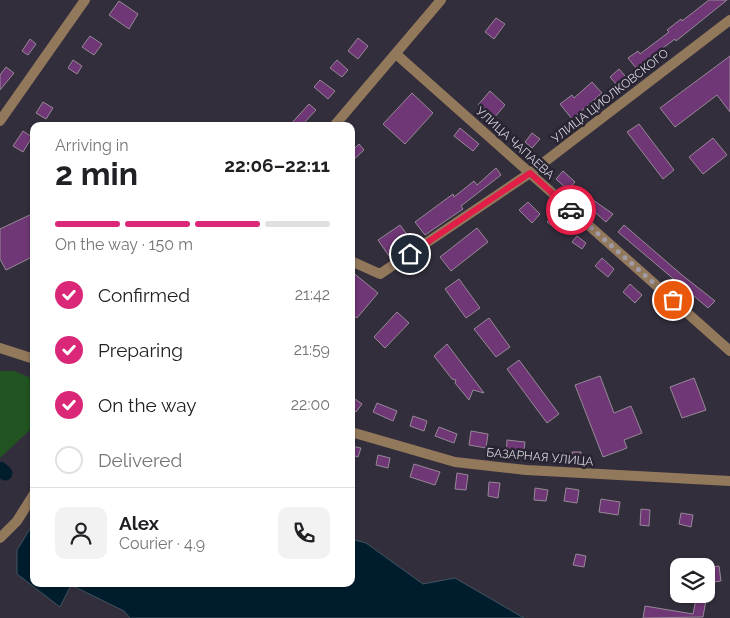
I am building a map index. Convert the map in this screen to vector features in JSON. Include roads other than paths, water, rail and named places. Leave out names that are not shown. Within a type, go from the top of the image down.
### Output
[{"type":"street","points":[[0,121],[85,0]]},
{"type":"street","points":[[337,122],[441,0]]},
{"type":"street","name":"УЛИЦА ЦИОЛКОВСКОГО","points":[[355,263],[380,274],[530,173],[730,21]]},
{"type":"street","name":"УЛИЦА ЧАПАЕВА","points":[[396,54],[730,351]]},
{"type":"street","points":[[0,348],[30,358]]},
{"type":"street","name":"БАЗАРНАЯ УЛИЦА","points":[[355,433],[455,462],[526,470],[730,481]]},
{"type":"street","points":[[0,538],[17,520],[30,500]]},
{"type":"water","points":[[30,529],[30,584],[17,574],[17,550]]},
{"type":"water","points":[[355,540],[366,543],[423,584],[455,578],[524,618],[130,618],[124,611],[75,587],[355,587]]},
{"type":"water","points":[[34,587],[70,587],[60,607]]},
{"type":"waterway","points":[[0,469],[5,473]]}]
